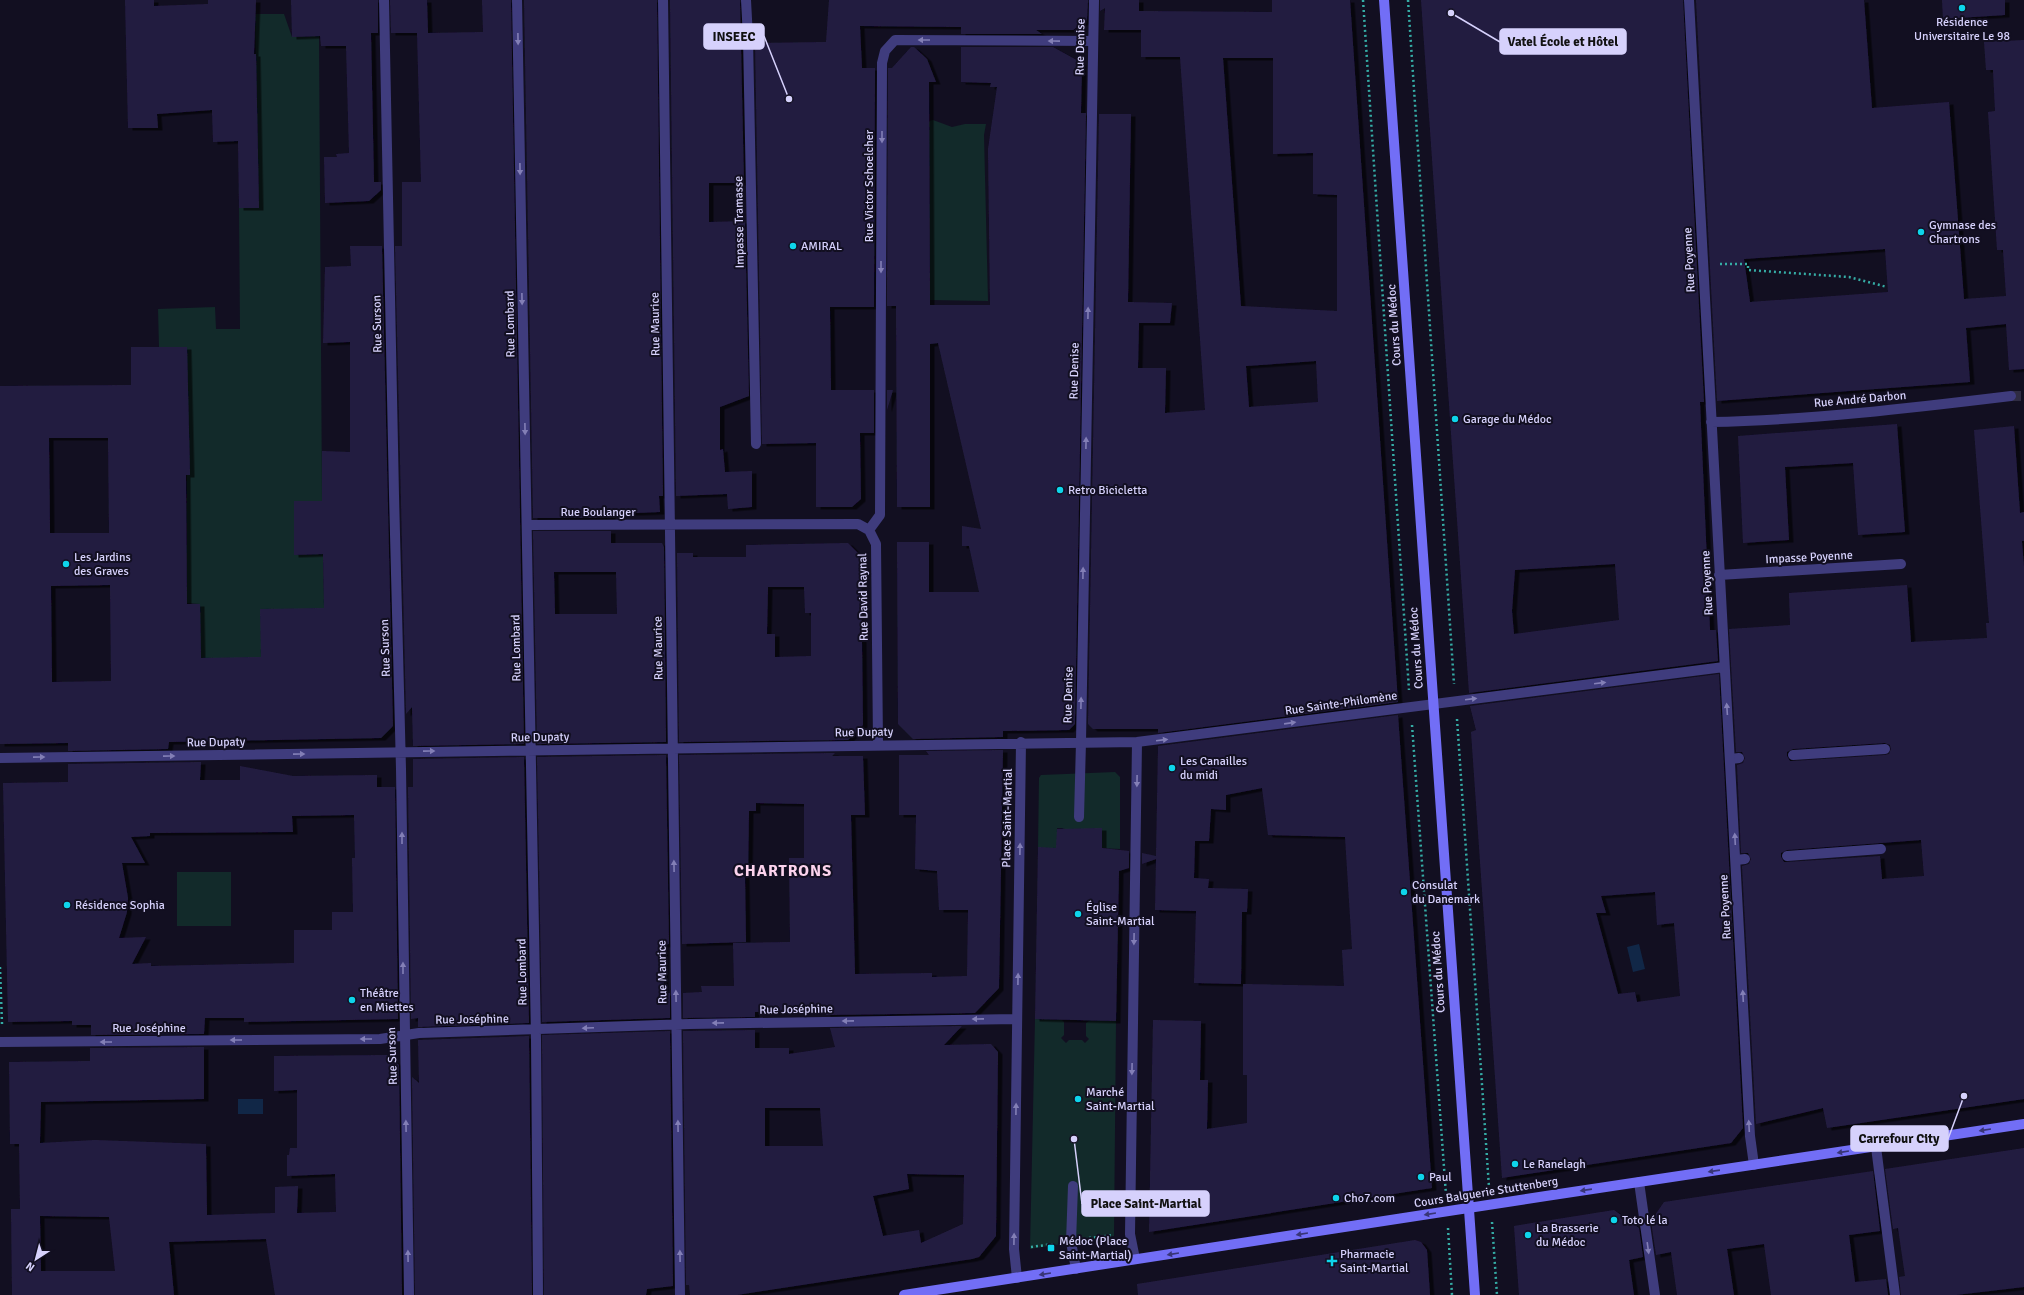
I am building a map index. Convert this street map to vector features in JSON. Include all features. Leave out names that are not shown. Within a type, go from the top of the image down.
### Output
[{"type":"main road","name":"Cours du Médoc","points":[[1384,0],[1432,704],[1475,1295]]},
{"type":"main road","name":"Cours Balguerie Stuttenberg","points":[[904,1295],[1491,1204],[2024,1124]]},
{"type":"street","name":"Rue Surson","points":[[384,0],[393,480],[401,752],[409,1295]]},
{"type":"street","name":"Rue Lombard","points":[[517,0],[536,1030],[538,1295]]},
{"type":"street","name":"Rue Maurice","points":[[662,0],[680,1295]]},
{"type":"street","name":"Impasse Tramasse","points":[[746,0],[749,53],[756,444]]},
{"type":"street","name":"Rue Denise","points":[[1079,817],[1094,0]]},
{"type":"street","name":"Rue Poyenne","points":[[1689,0],[1724,667],[1735,758],[1750,1136],[1754,1165]]},
{"type":"street","name":"Rue Victor Schoelcher","points":[[869,530],[880,515],[882,63],[885,51],[895,40],[1093,42]]},
{"type":"street","name":"Rue André Darbon","points":[[1711,422],[1746,422],[1931,406],[2011,396]]},
{"type":"street","points":[[670,525],[858,524],[869,530]]},
{"type":"street","name":"Rue Boulanger","points":[[526,525],[670,525]]},
{"type":"street","name":"Rue David Raynal","points":[[869,530],[876,544],[878,744]]},
{"type":"street","name":"Impasse Poyenne","points":[[1719,575],[1901,564]]},
{"type":"street","name":"Rue Sainte-Philomène","points":[[1081,742],[1137,742],[1724,667]]},
{"type":"street","name":"Place Saint-Martial","points":[[1017,1278],[1014,1249],[1021,742]]},
{"type":"street","name":"Rue Dupaty","points":[[0,758],[1081,742]]},
{"type":"street","points":[[1135,1259],[1130,1234],[1137,742]]},
{"type":"street","points":[[1793,755],[1885,749]]},
{"type":"street","points":[[1787,856],[1881,849]]},
{"type":"street","name":"Rue Joséphine","points":[[1,1042],[380,1039],[419,1033],[676,1024],[1017,1018]]},
{"type":"street","points":[[1876,1147],[1895,1295]]},
{"type":"street","points":[[1639,1182],[1655,1295]]},
{"type":"street","points":[[1073,1186],[1071,1242],[1076,1269]]},
{"type":"path","points":[[1363,0],[1410,707],[1452,1295]]},
{"type":"path","points":[[1408,0],[1497,1295]]},
{"type":"path","points":[[1702,265],[1748,264],[1748,270],[1849,278],[1887,287]]},
{"type":"path","points":[[0,967],[1,1042]]},
{"type":"green space","points":[[255,14],[284,14],[292,37],[319,36],[322,501],[294,501],[294,555],[323,554],[325,657],[187,659],[200,604],[187,603],[187,347],[159,347],[158,309],[215,307],[216,329],[240,329],[239,208],[259,207]]},
{"type":"green space","points":[[933,120],[952,127],[965,124],[986,124],[984,135],[988,301],[930,300],[929,121]]},
{"type":"green space","points":[[1115,772],[1120,777],[1120,849],[1100,848],[1062,828],[1057,828],[1058,848],[1038,848],[1039,778],[1041,775]]},
{"type":"green space","points":[[177,872],[231,872],[231,926],[177,926]]},
{"type":"green space","points":[[1035,1019],[1062,1020],[1064,1022],[1064,1035],[1061,1038],[1066,1043],[1069,1040],[1082,1040],[1085,1043],[1089,1039],[1086,1036],[1086,1023],[1090,1020],[1116,1021],[1114,1236],[1030,1249]]},
{"type":"water","points":[[1639,944],[1645,969],[1633,972],[1627,947]]},
{"type":"water","points":[[238,1099],[263,1099],[263,1114],[238,1114]]},
{"type":"building","points":[[125,0],[154,0],[154,6],[208,4],[208,0],[256,0],[254,54],[256,54],[259,208],[239,208],[238,141],[213,142],[212,110],[157,114],[158,128],[128,128]]},
{"type":"building","points":[[291,0],[378,0],[378,33],[371,33],[374,182],[381,182],[381,190],[369,201],[325,203],[324,157],[337,157],[336,154],[349,153],[346,46],[321,46],[320,36],[292,37]]},
{"type":"building","points":[[390,0],[427,0],[428,33],[483,32],[482,0],[511,0],[524,744],[413,746],[412,707],[406,714],[395,246],[402,246],[402,182],[421,182],[417,33],[391,33]]},
{"type":"building","points":[[524,0],[657,0],[663,496],[659,496],[660,512],[611,514],[611,518],[533,518]]},
{"type":"building","points":[[670,0],[740,0],[744,183],[709,183],[709,222],[745,221],[749,396],[720,407],[720,450],[723,449],[725,472],[752,471],[752,507],[728,509],[727,494],[676,496]]},
{"type":"building","points":[[829,0],[1088,0],[1087,20],[1073,30],[1036,30],[1042,34],[961,34],[961,27],[860,26],[862,68],[875,68],[874,307],[830,307],[831,390],[874,390],[874,433],[860,433],[861,499],[852,507],[816,507],[816,443],[762,444],[755,43],[826,42]]},
{"type":"building","points":[[1100,0],[1139,0],[1139,11],[1272,12],[1272,0],[1350,0],[1398,702],[1158,733],[1158,729],[1093,729],[1088,724],[1099,114],[1131,114],[1128,302],[1172,303],[1170,323],[1139,323],[1138,368],[1166,368],[1165,413],[1205,410],[1180,57],[1141,57],[1141,30],[1104,30],[1105,8],[1100,11]],"holes":[[[1223,58],[1273,58],[1273,154],[1313,153],[1313,194],[1337,195],[1337,311],[1241,306]],[[1316,361],[1318,402],[1249,407],[1246,366]]]},
{"type":"building","points":[[1421,0],[1683,0],[1704,402],[1700,402],[1710,630],[1716,630],[1718,661],[1469,693]],"holes":[[[1615,564],[1619,620],[1514,634],[1512,611],[1515,570]]]},
{"type":"building","points":[[1696,0],[1864,0],[1872,108],[1949,102],[1964,299],[2006,296],[2003,250],[1997,250],[1988,112],[1995,111],[1993,70],[1986,70],[1984,42],[2024,40],[2024,369],[2009,370],[2006,324],[1966,328],[1970,382],[1717,401]],"holes":[[[1885,249],[1888,292],[1750,302],[1744,259]]]},
{"type":"building","name":"Résidence Universitaire Le 98","points":[[1942,0],[2005,0],[2005,15],[1943,19]]},
{"type":"building","points":[[911,47],[914,47],[927,59],[936,82],[929,82],[930,305],[990,305],[988,149],[997,87],[990,87],[991,83],[961,82],[961,47],[1053,47],[1082,63],[1081,113],[1086,113],[1075,724],[1069,730],[1003,731],[1003,737],[913,739],[898,724],[897,542],[929,542],[929,592],[979,592],[969,546],[962,546],[962,526],[981,529],[938,343],[930,344],[930,507],[897,507],[896,306],[887,306],[888,68],[892,68]]},
{"type":"building","points":[[350,246],[382,246],[393,726],[381,738],[169,742],[168,749],[68,751],[68,743],[0,744],[0,386],[131,385],[131,347],[187,347],[190,475],[186,475],[187,604],[200,604],[201,658],[261,657],[260,609],[324,608],[323,554],[294,555],[294,501],[322,501],[322,451],[350,452],[350,342],[323,343],[325,267],[351,266]],"holes":[[[49,438],[108,438],[109,533],[50,533]],[[110,585],[111,681],[52,682],[51,586]]]},
{"type":"building","points":[[887,390],[893,390],[887,410]]},
{"type":"building","points":[[1897,424],[1905,532],[1858,535],[1853,463],[1785,467],[1789,540],[1743,543],[1738,436]]},
{"type":"building","points":[[2014,426],[2020,513],[2024,512],[2024,541],[2022,541],[2024,567],[2024,1099],[1827,1128],[1823,1108],[1756,1124],[1742,866],[1749,864],[1751,859],[1748,853],[1741,853],[1737,765],[1743,763],[1745,758],[1742,752],[1736,752],[1729,629],[1790,625],[1789,593],[1907,585],[1911,642],[1987,638],[1986,623],[1989,623],[1974,430]],"holes":[[[1885,743],[1890,745],[1891,749],[1889,754],[1885,755],[1793,761],[1790,761],[1787,756],[1787,752],[1793,749]],[[1921,840],[1924,876],[1882,879],[1880,856],[1787,862],[1784,862],[1781,857],[1781,853],[1787,850]]]},
{"type":"building","points":[[533,531],[611,531],[611,543],[662,543],[664,547],[666,742],[537,744]],"holes":[[[554,572],[616,572],[617,614],[555,614]]]},
{"type":"building","points":[[848,543],[861,556],[863,725],[848,740],[679,742],[677,553],[693,553],[693,557],[746,557],[746,545]],"holes":[[[768,587],[804,587],[805,613],[811,613],[811,656],[775,657],[775,634],[767,634]]]},
{"type":"building","points":[[1719,674],[1743,1128],[1731,1143],[1502,1178],[1471,732],[1476,730],[1470,706]],"holes":[[[1655,892],[1657,925],[1674,923],[1680,996],[1637,1002],[1635,992],[1618,994],[1596,913],[1606,913],[1601,896]]]},
{"type":"building","points":[[1398,715],[1432,1188],[1149,1232],[1153,1020],[1201,1021],[1200,1080],[1208,1080],[1207,1129],[1247,1123],[1247,1075],[1243,1075],[1243,984],[1344,986],[1342,950],[1352,949],[1345,837],[1268,835],[1262,788],[1226,795],[1226,810],[1211,809],[1209,841],[1195,841],[1194,878],[1209,879],[1208,888],[1248,889],[1247,912],[1242,912],[1241,984],[1194,983],[1196,911],[1155,910],[1156,859],[1142,864],[1142,853],[1156,856],[1158,746]]},
{"type":"building","points":[[1003,750],[999,988],[975,1013],[826,1015],[825,1011],[755,1012],[755,1017],[683,1018],[683,993],[702,992],[701,986],[734,986],[733,943],[790,942],[789,858],[804,858],[804,804],[756,803],[756,811],[749,811],[748,875],[745,875],[746,942],[682,944],[679,755],[835,753],[832,756],[863,756],[865,815],[851,815],[855,974],[932,973],[932,977],[967,976],[968,910],[939,910],[937,871],[915,869],[916,815],[899,815],[899,755],[929,755],[926,751]]},
{"type":"building","points":[[666,755],[669,944],[664,945],[664,993],[670,993],[670,1018],[542,1022],[537,757]]},
{"type":"building","points":[[524,757],[529,1023],[418,1027],[418,1018],[411,1019],[408,787],[413,787],[413,759]]},
{"type":"building","points":[[201,762],[200,780],[240,780],[240,766],[293,776],[377,775],[377,787],[395,787],[398,1019],[244,1022],[244,1018],[205,1018],[204,1034],[91,1035],[91,1025],[72,1025],[72,1021],[8,1022],[3,783],[68,782],[68,764]],"holes":[[[354,815],[355,858],[352,858],[353,912],[332,912],[332,930],[294,930],[294,963],[151,966],[151,963],[132,964],[146,937],[119,938],[127,912],[128,898],[122,863],[145,863],[131,837],[150,836],[150,833],[293,832],[292,816]]]},
{"type":"building","name":"Église Saint-Martial","points":[[1102,828],[1102,848],[1129,851],[1129,868],[1119,871],[1116,1021],[1035,1019],[1038,847],[1056,848],[1057,829]]},
{"type":"building","points":[[962,1026],[944,1045],[991,1044],[998,1052],[996,1236],[979,1257],[972,1259],[737,1295],[690,1295],[689,1285],[686,1285],[683,1031],[755,1030],[755,1048],[789,1048],[789,1054],[835,1047],[830,1028]],"holes":[[[765,1108],[820,1108],[823,1146],[765,1146]],[[907,1174],[964,1175],[963,1224],[921,1243],[919,1230],[883,1236],[873,1196],[909,1189]]]},
{"type":"building","points":[[670,1031],[673,1286],[647,1289],[646,1295],[544,1295],[542,1035]]},
{"type":"building","points":[[529,1036],[532,1295],[415,1295],[412,1077],[419,1083],[418,1040]]},
{"type":"building","points":[[204,1047],[204,1099],[41,1102],[40,1143],[95,1140],[206,1144],[207,1215],[275,1213],[275,1187],[298,1186],[297,1213],[336,1212],[335,1174],[287,1176],[287,1155],[289,1155],[290,1148],[297,1148],[297,1090],[274,1091],[274,1056],[387,1055],[399,1065],[402,1295],[275,1295],[266,1239],[169,1242],[174,1295],[12,1295],[11,1209],[20,1209],[19,1144],[10,1144],[9,1062],[90,1061],[90,1048]],"holes":[[[40,1216],[109,1217],[115,1271],[41,1271]]]},
{"type":"building","points":[[2024,1148],[2024,1287],[1956,1295],[1901,1295],[1899,1277],[1905,1276],[1898,1228],[1893,1229],[1885,1169]]},
{"type":"building","points":[[1873,1171],[1880,1231],[1849,1235],[1855,1282],[1886,1279],[1888,1295],[1771,1295],[1764,1244],[1727,1249],[1734,1295],[1677,1295],[1671,1252],[1656,1255],[1651,1221],[1664,1202]]},
{"type":"building","points":[[1614,1210],[1639,1228],[1643,1257],[1629,1260],[1634,1295],[1519,1295],[1514,1226]]},
{"type":"building","points":[[1415,1240],[1421,1242],[1427,1250],[1430,1295],[1138,1295],[1137,1284]]},
{"type":"tunnel","points":[[2011,396],[2024,396]]},
{"type":"place","name":"Résidence Universitaire Le 98","points":[[1962,8]]},
{"type":"place","name":"Vatel École et Hôtel","points":[[1451,13]]},
{"type":"place","name":"INSEEC","points":[[789,99]]},
{"type":"place","name":"Gymnase des Chartrons","points":[[1921,232]]},
{"type":"place","name":"AMIRAL","points":[[793,246]]},
{"type":"place","name":"Garage du Médoc","points":[[1455,419]]},
{"type":"place","name":"Retro Bicicletta","points":[[1060,490]]},
{"type":"place","name":"Les Jardins des Graves","points":[[66,564]]},
{"type":"place","name":"Les Canailles du midi","points":[[1172,768]]},
{"type":"place","name":"Consulat du Danemark","points":[[1404,892]]},
{"type":"place","name":"Résidence Sophia","points":[[67,905]]},
{"type":"place","name":"Église Saint-Martial","points":[[1078,914]]},
{"type":"place","name":"Théâtre en Miettes","points":[[352,1000]]},
{"type":"place","name":"Carrefour City","points":[[1964,1096]]},
{"type":"place","name":"Marché Saint-Martial","points":[[1078,1099]]},
{"type":"place","name":"Place Saint-Martial","points":[[1074,1139]]},
{"type":"place","name":"Le Ranelagh","points":[[1515,1164]]},
{"type":"place","name":"Paul","points":[[1421,1177]]},
{"type":"place","name":"Cho7.com","points":[[1336,1198]]},
{"type":"place","name":"Toto lé la","points":[[1614,1220]]},
{"type":"place","name":"La Brasserie du Médoc","points":[[1528,1235]]},
{"type":"place","name":"Médoc (Place Saint-Martial)","points":[[1051,1248]]},
{"type":"place","name":"Pharmacie Saint-Martial","points":[[1332,1261]]},
{"type":"district","name":"CHARTRONS","points":[[783,870]]}]
